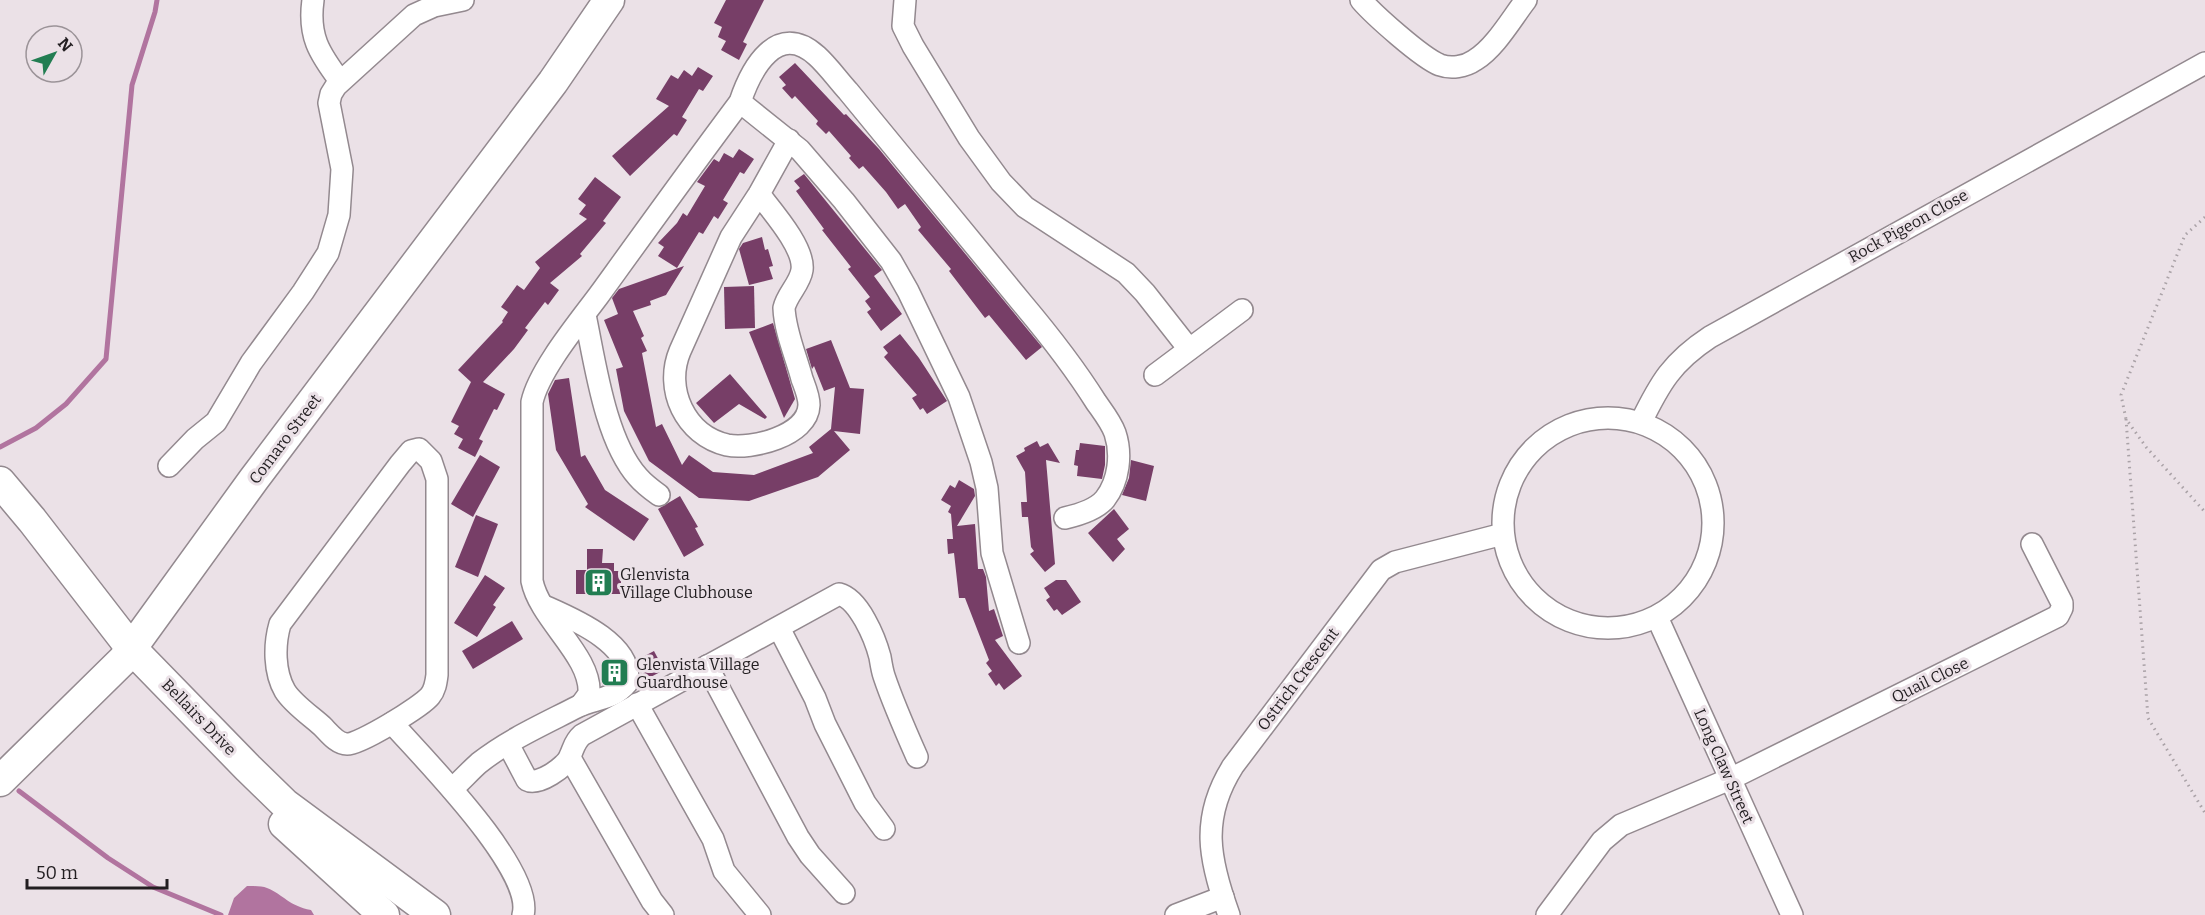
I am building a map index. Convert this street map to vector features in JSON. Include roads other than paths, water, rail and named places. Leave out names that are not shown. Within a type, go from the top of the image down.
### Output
[{"type":"street","points":[[313,0],[312,23],[315,40],[321,54],[340,81]]},
{"type":"street","points":[[169,466],[195,439],[216,422],[251,363],[303,292],[328,253],[339,215],[342,169],[329,103],[330,94],[340,81],[414,15],[434,6],[463,0]]},
{"type":"street","name":"Comaro Street","points":[[0,781],[127,654],[261,470],[553,82],[609,0]]},
{"type":"street","name":"Comaro Street","points":[[553,82],[629,0]]},
{"type":"street","points":[[905,0],[903,26],[917,54],[969,138],[1001,182],[1025,207],[1126,273],[1145,293],[1189,349]]},
{"type":"street","points":[[1361,0],[1432,61],[1453,67],[1469,64],[1484,54],[1526,0]]},
{"type":"street","points":[[581,705],[589,694],[588,676],[550,619],[534,590],[531,571],[532,402],[541,378],[740,102],[746,85],[764,55],[783,44],[804,47],[817,56],[1047,333],[1082,379],[1112,426],[1118,450],[1118,469],[1105,500],[1088,511],[1065,518]]},
{"type":"street","name":"Rock Pigeon Close","points":[[1641,422],[1659,384],[1690,351],[1710,337],[2205,63]]},
{"type":"street","points":[[740,102],[789,140],[844,201],[891,261],[908,291],[959,397],[984,472],[992,553],[1019,643]]},
{"type":"street","points":[[759,194],[782,223],[801,260],[803,269],[801,275],[784,308],[809,405],[805,422],[796,429],[756,445],[727,445],[705,435],[687,418],[676,393],[674,370],[680,351],[731,237],[759,194],[789,140]]},
{"type":"street","points":[[1155,375],[1242,310]]},
{"type":"street","points":[[585,315],[606,409],[618,442],[638,477],[659,495]]},
{"type":"street","points":[[1606,417],[1641,422],[1665,434],[1687,452],[1702,475],[1712,501],[1714,528],[1709,556],[1697,580],[1679,602],[1657,617],[1624,627],[1590,627],[1558,616],[1531,595],[1512,567],[1503,534],[1505,499],[1509,488],[1518,467],[1541,440],[1572,423],[1606,417]]},
{"type":"street","points":[[419,449],[431,461],[437,479],[437,675],[434,691],[429,698],[392,723],[350,744],[339,741],[286,692],[277,666],[276,649],[280,624],[400,464],[411,451],[419,449]]},
{"type":"street","name":"Bellairs Drive","points":[[0,482],[32,520],[127,654],[236,778],[384,915]]},
{"type":"street","name":"Bellairs Drive","points":[[0,504],[71,601],[285,804],[435,915]]},
{"type":"street","name":"Ostrich Crescent","points":[[1226,906],[1211,848],[1210,834],[1212,813],[1223,783],[1233,766],[1376,576],[1386,566],[1503,534]]},
{"type":"street","name":"Quail Close","points":[[1730,779],[2058,616],[2062,603],[2032,544]]},
{"type":"street","points":[[508,744],[524,777],[531,782],[543,780],[570,758],[574,745],[582,735],[835,595],[842,595],[849,599],[871,631],[884,677],[917,757]]},
{"type":"street","points":[[452,789],[479,763],[508,744],[581,705],[601,701],[624,687],[628,681],[625,667],[611,645],[598,634],[571,618],[544,606]]},
{"type":"street","name":"Long Claw Street","points":[[1657,617],[1792,915]]},
{"type":"street","points":[[778,628],[815,698],[825,724],[865,803],[884,829]]},
{"type":"street","points":[[707,666],[798,837],[810,855],[844,893]]},
{"type":"street","points":[[637,704],[713,839],[722,866],[760,915]]},
{"type":"street","points":[[392,723],[452,789],[480,824],[516,878],[524,897],[523,915]]},
{"type":"street","points":[[570,758],[652,901],[663,915]]},
{"type":"street","points":[[1547,915],[1611,832],[1626,823],[1730,779]]},
{"type":"street","points":[[1176,915],[1226,906]]},
{"type":"waterway","points":[[0,447],[36,428],[66,404],[106,359],[132,85],[157,0]]},
{"type":"waterway","points":[[19,791],[108,858],[153,887],[221,915]]},
{"type":"place","name":"Glenvista Village Clubhouse","points":[[599,583]]},
{"type":"place","name":"Glenvista Village Guardhouse","points":[[615,673]]}]
